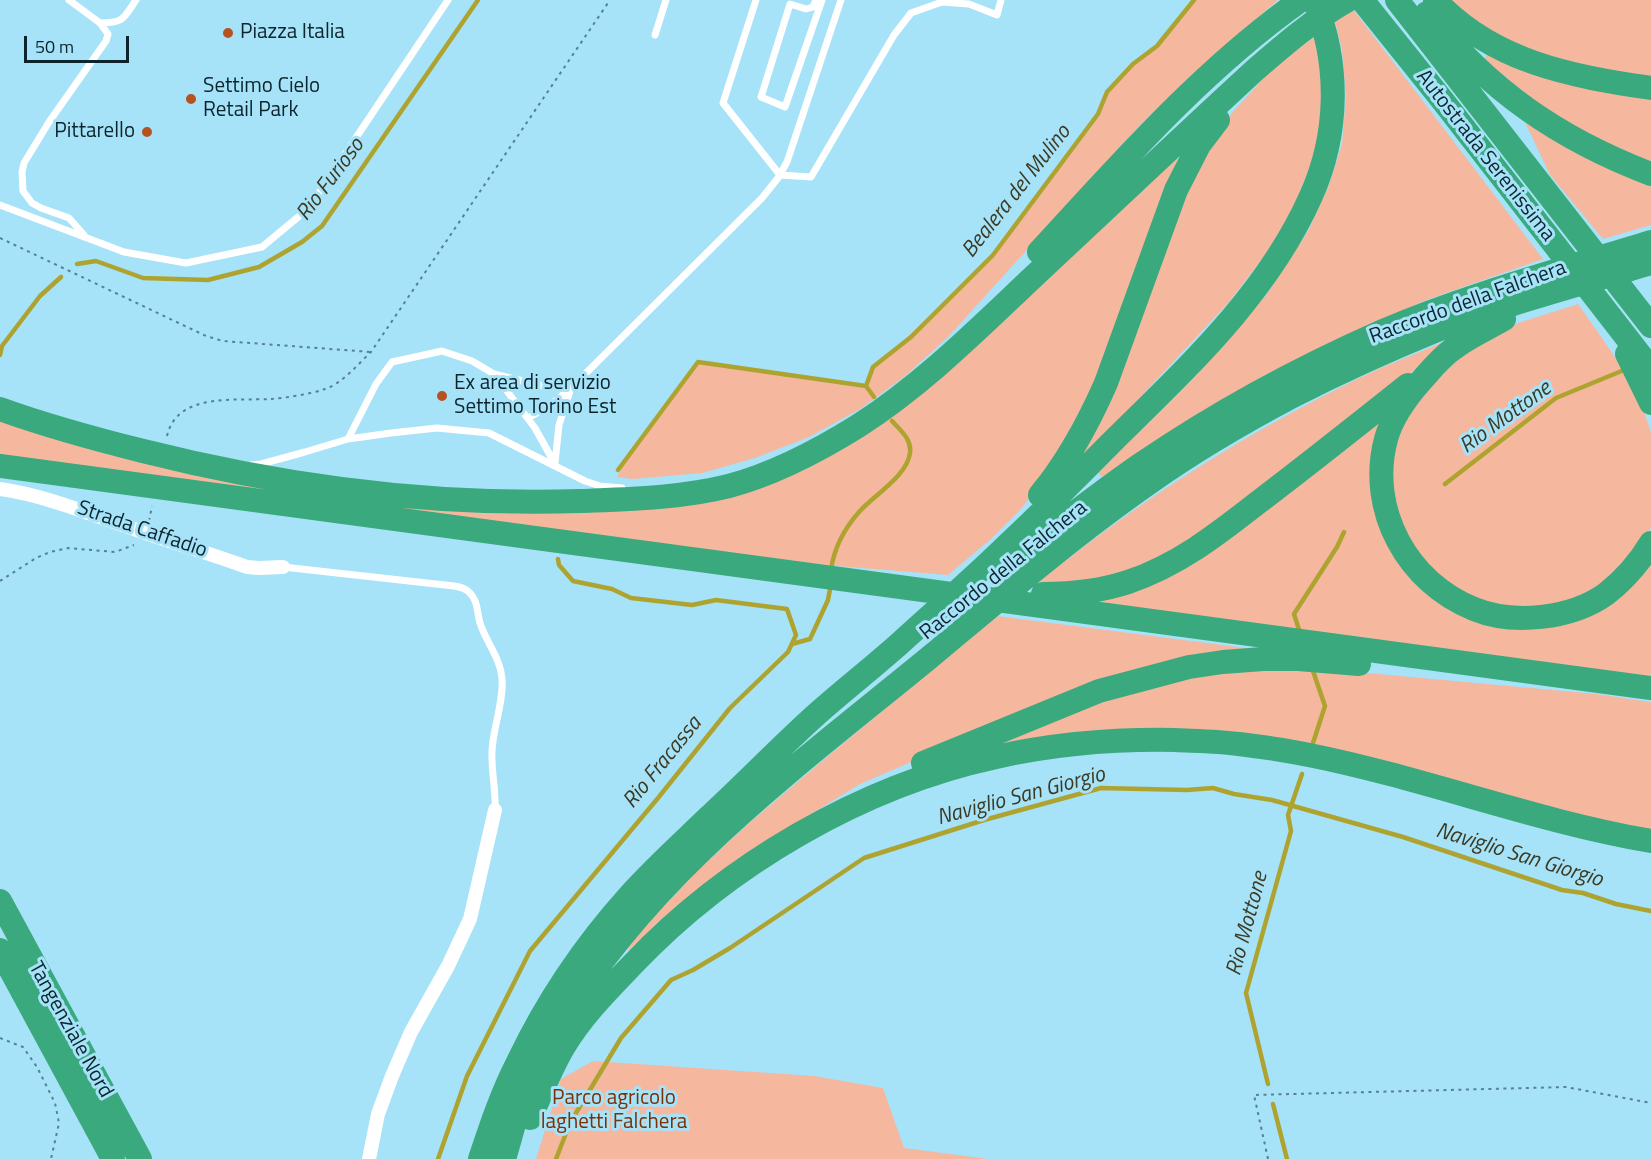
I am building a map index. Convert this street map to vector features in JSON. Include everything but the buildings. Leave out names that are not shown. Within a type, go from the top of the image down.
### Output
[{"type":"highway","points":[[982,569],[1161,393],[1213,338],[1250,296],[1294,230],[1320,174],[1333,115],[1332,74],[1325,34],[1314,0]]},
{"type":"highway","points":[[0,409],[112,444],[233,472],[391,494],[452,499],[559,501],[642,499],[690,494],[732,485],[761,476],[831,442],[858,426],[910,388],[974,333],[1255,70],[1298,33],[1348,0]]},
{"type":"highway","name":"Autostrada Serenissima","points":[[1362,0],[1651,369]]},
{"type":"highway","name":"Autostrada Serenissima","points":[[1397,0],[1651,326]]},
{"type":"highway","points":[[1418,0],[1456,48],[1507,95],[1552,126],[1604,154],[1651,174]]},
{"type":"highway","points":[[1435,0],[1468,29],[1487,42],[1540,66],[1580,76],[1651,88]]},
{"type":"highway","points":[[974,333],[1016,277],[1160,122],[1205,79],[1292,7]]},
{"type":"highway","points":[[982,569],[994,543],[1028,510],[1067,460],[1080,437],[1106,383],[1165,218],[1186,168],[1199,145],[1255,70]]},
{"type":"highway","name":"Raccordo della Falchera","points":[[480,1159],[517,1063],[537,1024],[564,981],[603,927],[631,894],[805,725],[982,569],[1183,436],[1271,386],[1334,354],[1395,326],[1494,290],[1546,284],[1634,261],[1651,242]]},
{"type":"highway","points":[[876,583],[1052,594],[1102,589],[1149,575],[1205,543],[1289,480],[1454,348],[1546,284]]},
{"type":"highway","name":"Raccordo della Falchera","points":[[505,1159],[529,1080],[569,1008],[593,972],[635,918],[679,872],[722,831],[812,754],[1029,574],[1151,481],[1243,423],[1343,372],[1436,331],[1488,312],[1546,284]]},
{"type":"highway","points":[[1605,312],[1651,403]]},
{"type":"highway","points":[[1441,358],[1410,393],[1395,416],[1386,438],[1380,474],[1386,515],[1391,528],[1410,561],[1433,584],[1459,602],[1476,610],[1512,618],[1549,616],[1568,612],[1604,595],[1633,569],[1651,543]]},
{"type":"highway","points":[[0,466],[1651,688]]},
{"type":"highway","points":[[505,1159],[525,1128],[563,1047],[584,1018],[669,927],[735,876],[892,776],[1099,691],[1189,667],[1223,662],[1298,659],[1541,673]]},
{"type":"highway","points":[[802,834],[849,808],[925,777],[964,765],[996,757],[1076,744],[1156,740],[1236,744],[1305,754],[1388,774],[1578,826],[1651,841]]},
{"type":"highway","name":"Tangenziale Nord","points":[[0,901],[141,1159]]},
{"type":"highway","name":"Tangenziale Nord","points":[[0,950],[113,1159]]},
{"type":"street","name":"Strada Caffadio","points":[[0,489],[77,508],[247,567],[283,567]]},
{"type":"street","points":[[369,1159],[378,1114],[392,1076],[411,1032],[448,966],[470,919],[495,810]]},
{"type":"lane","points":[[69,0],[100,22],[108,34],[106,41],[49,122],[21,172],[23,191],[32,203],[69,218],[86,237]]},
{"type":"lane","points":[[100,22],[114,23],[125,17],[136,0]]},
{"type":"lane","points":[[0,204],[124,252],[186,263],[262,247],[309,208],[448,0]]},
{"type":"lane","points":[[655,35],[666,0]]},
{"type":"lane","points":[[756,0],[723,103],[780,175],[811,177],[894,35],[911,13],[942,2],[969,4],[997,15],[1000,0]]},
{"type":"lane","points":[[816,0],[813,7],[806,9],[790,4],[761,97],[785,107],[822,0]]},
{"type":"lane","points":[[528,418],[548,407],[572,388],[762,198],[780,175],[787,162],[841,0]]},
{"type":"lane","points":[[348,439],[376,384],[392,362],[442,351],[472,361],[494,374],[543,386],[572,388]]},
{"type":"lane","points":[[494,374],[535,428],[555,464]]},
{"type":"lane","points":[[555,464],[559,425],[572,388]]},
{"type":"lane","points":[[242,464],[261,464],[348,439],[437,428],[489,433],[585,481],[613,488],[634,487]]},
{"type":"lane","points":[[112,444],[154,447],[187,453]]},
{"type":"lane","points":[[656,489],[690,494]]},
{"type":"lane","points":[[283,567],[461,587],[471,594],[475,600],[481,627],[498,660],[502,681],[492,748],[496,793],[495,810]]},
{"type":"path","points":[[169,430],[178,416],[186,409],[205,402],[274,399],[323,390],[335,385],[371,352],[610,0]]},
{"type":"path","points":[[0,238],[206,336],[223,341],[371,352]]},
{"type":"path","points":[[0,581],[36,558],[59,550],[68,548],[106,551]]},
{"type":"path","points":[[0,1038],[23,1047],[37,1067],[55,1102],[59,1123],[51,1159]]},
{"type":"path","points":[[1268,1159],[1254,1095],[1566,1087],[1651,1103]]},
{"type":"green space","points":[[1195,0],[1278,0],[1184,82],[1141,124],[948,337],[904,377],[860,409],[809,437],[755,458],[702,473],[633,479],[617,477],[626,461],[699,364],[864,388],[868,386],[874,368],[995,255],[1100,115],[1108,93],[1134,66],[1158,47]]},
{"type":"green space","points":[[1346,0],[1543,259],[1429,299],[1351,333],[1267,374],[1190,419],[1102,477],[1098,473],[1208,360],[1267,294],[1308,231],[1329,185],[1342,144],[1346,96],[1342,50],[1335,22]]},
{"type":"green space","points":[[1445,0],[1651,0],[1651,82],[1526,53]]},
{"type":"green space","points":[[1314,37],[1322,73],[1323,108],[1318,145],[1294,207],[1275,242],[1229,302],[1104,436],[1084,454],[1081,452],[1208,141],[1278,63]]},
{"type":"green space","points":[[1489,52],[1651,97],[1651,162],[1583,132],[1545,109],[1484,60]]},
{"type":"green space","points":[[1524,120],[1651,186],[1651,225],[1603,239],[1550,175]]},
{"type":"green space","points":[[1174,157],[1178,159],[1102,373],[1042,483],[1019,511],[991,539],[948,575],[813,564],[387,509],[388,505],[784,478]]},
{"type":"green space","points":[[1578,304],[1630,382],[1651,433],[1651,527],[1643,543],[1619,572],[1565,606],[1500,608],[1456,591],[1409,547],[1390,496],[1396,432],[1439,371],[1499,329]]},
{"type":"green space","points":[[1443,342],[1445,346],[1220,523],[1140,569],[1064,585],[1034,586],[1146,502],[1224,451],[1347,384]]},
{"type":"green space","points":[[1385,413],[1393,553],[1527,626],[1651,558],[1651,679],[1090,601],[1117,591]]},
{"type":"green space","points":[[0,418],[286,491],[285,495],[0,457]]},
{"type":"green space","points":[[997,616],[1253,649],[967,738],[860,784],[759,846],[710,880],[659,921],[629,950],[626,946],[699,869],[748,824]]},
{"type":"green space","points":[[1324,669],[1596,694],[1651,702],[1651,832],[1606,823],[1351,755],[993,748],[1040,724],[1097,701],[1210,671]]},
{"type":"green space","name":"Parco agricolo laghetti Falchera","points":[[593,1061],[814,1076],[883,1088],[904,1148],[988,1159],[536,1159],[561,1079]]},
{"type":"waterway","name":"Rio Furioso","points":[[77,264],[96,261],[143,278],[208,280],[259,267],[302,242],[322,226],[478,0]]},
{"type":"waterway","name":"Bealera del Mulino","points":[[874,397],[866,386],[873,367],[911,337],[993,255],[1098,114],[1107,92],[1133,64],[1157,46],[1194,0]]},
{"type":"waterway","name":"Rio Furioso","points":[[0,355],[2,346],[40,296],[61,277]]},
{"type":"waterway","name":"Rio Fracassa","points":[[618,470],[698,362],[866,386]]},
{"type":"waterway","name":"Rio Mottone","points":[[1445,484],[1556,398],[1624,370]]},
{"type":"waterway","name":"Bealera del Mulino","points":[[831,570],[837,546],[849,525],[859,512],[903,470],[908,461],[909,443],[892,421]]},
{"type":"waterway","name":"Rio Mottone","points":[[1300,633],[1294,614],[1337,547],[1344,532]]},
{"type":"waterway","name":"Rio Fracassa","points":[[438,1159],[467,1076],[530,951],[730,708],[788,652],[796,635],[787,609],[716,600],[692,605],[631,598],[612,589],[573,581],[559,565],[558,559]]},
{"type":"waterway","name":"Bealera del Mulino","points":[[792,644],[810,639],[828,600],[830,589]]},
{"type":"waterway","name":"Rio Mottone","points":[[1312,746],[1325,706],[1313,671]]},
{"type":"waterway","name":"Rio Mottone","points":[[1268,1084],[1246,993],[1291,831],[1288,815],[1302,774]]},
{"type":"waterway","name":"Naviglio San Giorgio","points":[[556,1159],[570,1123],[621,1038],[671,980],[730,948],[864,858],[984,820],[1101,788],[1187,790],[1213,788],[1272,800],[1403,837],[1562,890],[1583,893],[1616,904],[1651,911]]},
{"type":"waterway","name":"Rio Mottone","points":[[1273,1104],[1287,1159]]},
{"type":"place","name":"Piazza Italia","points":[[228,33]]},
{"type":"place","name":"Settimo Cielo Retail Park","points":[[191,99]]},
{"type":"place","name":"Pittarello","points":[[147,132]]},
{"type":"place","name":"Ex area di servizio Settimo Torino Est","points":[[442,396]]}]
